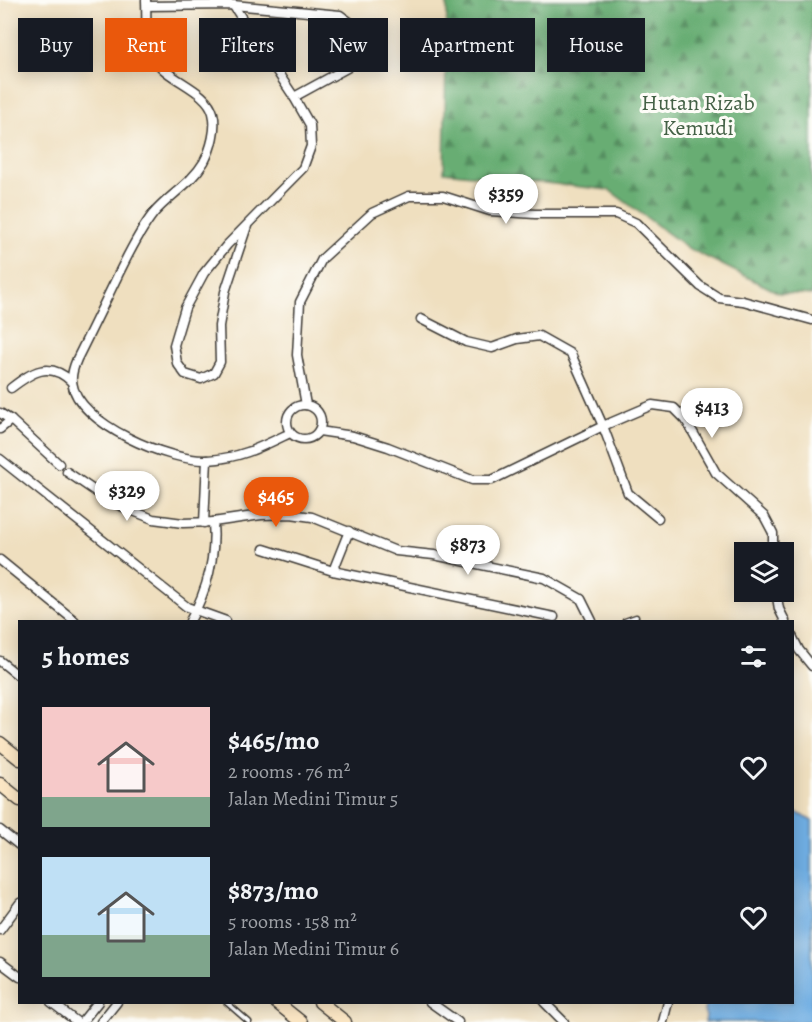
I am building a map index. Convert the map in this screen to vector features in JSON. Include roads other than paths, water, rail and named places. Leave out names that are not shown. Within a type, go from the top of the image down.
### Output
[{"type":"street","points":[[290,433],[247,454],[207,460],[185,459],[141,444],[102,423],[89,411],[76,393],[72,382],[72,371],[137,237],[154,213],[192,179],[205,160],[212,137],[214,120],[212,110],[201,97],[163,70],[154,59],[147,42],[146,3],[233,5],[340,15],[351,23],[356,33],[355,57],[347,68],[294,97]]},
{"type":"street","points":[[233,5],[310,125],[311,146],[303,168],[227,245],[204,273],[185,308],[174,345],[177,363],[185,374],[201,379],[214,373],[220,362],[219,326],[225,292],[247,226]]},
{"type":"street","points":[[306,405],[297,355],[300,302],[322,259],[372,213],[409,196],[443,196],[490,211],[535,214],[616,214],[636,224],[700,286],[719,298],[743,301],[812,320]]},
{"type":"street","points":[[420,319],[466,342],[492,348],[517,339],[539,336],[572,354],[603,426],[628,493],[658,518]]},
{"type":"street","points":[[11,388],[31,373],[48,370],[57,372],[72,382]]},
{"type":"street","points":[[306,405],[318,411],[321,425],[313,437],[305,440],[290,433],[286,420],[293,408],[306,405]]},
{"type":"street","points":[[319,431],[353,436],[388,447],[472,480],[492,480],[652,405],[674,408],[686,420],[716,473],[764,516],[773,533],[773,542]]},
{"type":"street","points":[[0,413],[11,420],[59,464]]},
{"type":"street","points":[[0,429],[11,420]]},
{"type":"street","points":[[0,459],[187,607],[223,620]]},
{"type":"street","points":[[191,620],[206,588],[214,534],[208,522],[207,460]]},
{"type":"street","points":[[68,472],[111,502],[153,519],[183,523],[261,515],[291,514],[312,517],[396,551],[434,555],[544,578],[580,599],[591,620]]},
{"type":"street","points":[[333,571],[349,531]]},
{"type":"street","points":[[264,549],[333,571],[554,617]]},
{"type":"street","points":[[0,560],[74,620]]},
{"type":"street","points":[[778,602],[784,620]]},
{"type":"street","points":[[794,640],[812,666]]},
{"type":"street","points":[[0,661],[18,675]]},
{"type":"street","points":[[0,743],[18,757]]},
{"type":"street","points":[[0,784],[10,796]]},
{"type":"street","points":[[0,830],[18,844]]},
{"type":"street","points":[[0,930],[18,906]]},
{"type":"street","points":[[0,962],[18,976]]},
{"type":"street","points":[[54,1004],[77,1022]]},
{"type":"street","points":[[82,1022],[96,1004]]},
{"type":"street","points":[[101,1022],[115,1004]]},
{"type":"street","points":[[278,1004],[301,1022]]},
{"type":"street","points":[[322,1004],[345,1022]]},
{"type":"street","points":[[433,1004],[458,1022]]},
{"type":"street","points":[[546,1004],[564,1022]]},
{"type":"street","points":[[663,1022],[668,1004]]},
{"type":"lane","points":[[630,620],[636,618]]},
{"type":"lane","points":[[228,1004],[249,1022]]},
{"type":"water","points":[[794,811],[812,821],[812,1022],[705,1022],[706,1004],[794,1004]]},
{"type":"park label","name":"Hutan Rizab Kemudi","points":[[698,114]]}]
